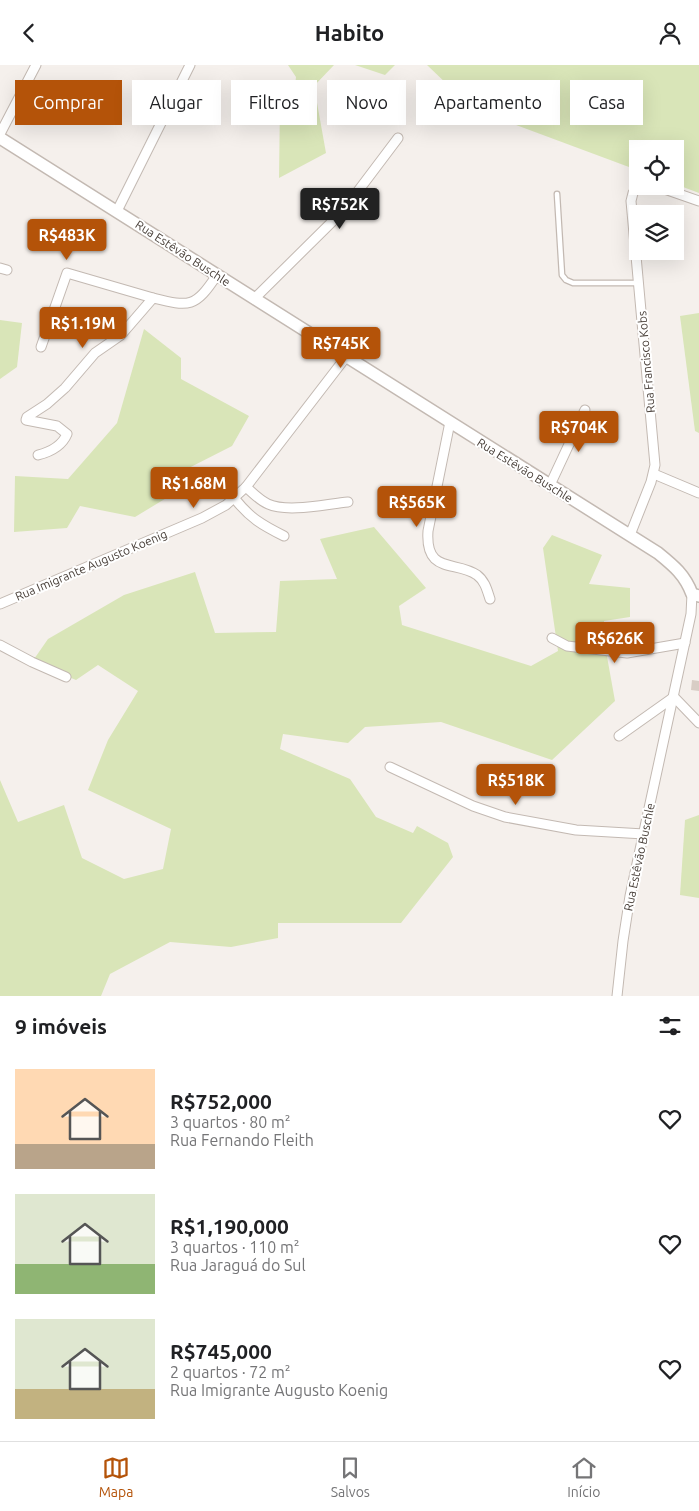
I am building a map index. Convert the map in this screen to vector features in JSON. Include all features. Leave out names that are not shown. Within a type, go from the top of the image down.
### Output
[{"type":"street","points":[[0,134],[36,65]]},
{"type":"street","points":[[117,211],[190,65]]},
{"type":"street","name":"Rua Estêvão Buschle","points":[[0,138],[658,553],[679,571],[688,582],[695,595],[626,922],[617,996]]},
{"type":"street","points":[[254,299],[342,211],[398,138]]},
{"type":"street","name":"Rua Francisco Kobs","points":[[630,535],[654,474],[655,456],[631,201],[632,195]]},
{"type":"street","points":[[682,195],[699,201]]},
{"type":"street","points":[[41,347],[67,273],[153,298],[170,302],[194,303],[206,293],[217,275]]},
{"type":"street","points":[[38,455],[53,449],[64,440],[67,434],[58,426],[26,420],[27,417],[65,388],[95,353],[121,335],[153,298]]},
{"type":"street","name":"Rua Imigrante Augusto Koenig","points":[[2,601],[202,518],[235,499],[346,357]]},
{"type":"street","points":[[550,485],[585,410]]},
{"type":"street","points":[[450,423],[428,531],[428,543],[432,555],[441,563],[472,572],[478,576],[485,584],[490,599]]},
{"type":"street","points":[[654,474],[699,493]]},
{"type":"street","points":[[246,487],[263,501],[277,506],[292,507],[348,501]]},
{"type":"street","points":[[235,499],[247,514],[258,523],[284,536]]},
{"type":"street","points":[[552,638],[567,646],[627,653],[685,643]]},
{"type":"street","points":[[0,645],[66,677]]},
{"type":"street","points":[[618,736],[674,697],[699,723]]},
{"type":"street","points":[[390,767],[473,806],[506,817],[576,830],[644,834]]},
{"type":"lane","points":[[557,194],[562,275],[566,280],[574,283],[639,283]]},
{"type":"green space","points":[[288,65],[334,65],[317,83],[317,80],[296,80],[296,77]]},
{"type":"green space","points":[[355,65],[395,65],[385,75]]},
{"type":"green space","points":[[427,65],[699,65],[699,193],[684,187],[684,140],[629,140],[629,167],[516,125],[560,125],[560,80],[443,80]]},
{"type":"green space","points":[[317,103],[326,153],[279,178],[280,125],[317,125]]},
{"type":"green space","points":[[699,313],[699,433],[695,431],[680,316]]},
{"type":"green space","points":[[0,320],[22,323],[17,367],[0,379]]},
{"type":"green space","points":[[144,329],[181,358],[181,379],[249,416],[232,446],[175,475],[178,491],[135,517],[80,506],[67,528],[14,532],[15,476],[68,479],[117,423]]},
{"type":"green space","points":[[374,527],[426,588],[399,606],[402,625],[531,666],[558,651],[543,548],[552,535],[602,555],[589,584],[630,588],[630,617],[604,621],[606,651],[615,701],[552,760],[441,722],[365,727],[348,743],[283,734],[280,749],[350,779],[376,817],[413,833],[417,826],[448,843],[453,857],[401,923],[278,923],[278,938],[231,947],[170,942],[110,974],[101,996],[0,996],[0,780],[18,822],[64,805],[82,858],[124,879],[163,869],[171,829],[88,790],[108,740],[138,691],[98,665],[76,680],[32,662],[48,639],[124,595],[195,572],[215,633],[276,632],[280,581],[337,579],[320,539]]},
{"type":"green space","points":[[699,815],[699,898],[680,895],[685,820]]},
{"type":"building","points":[[692,680],[699,681],[699,691],[691,690]]}]
